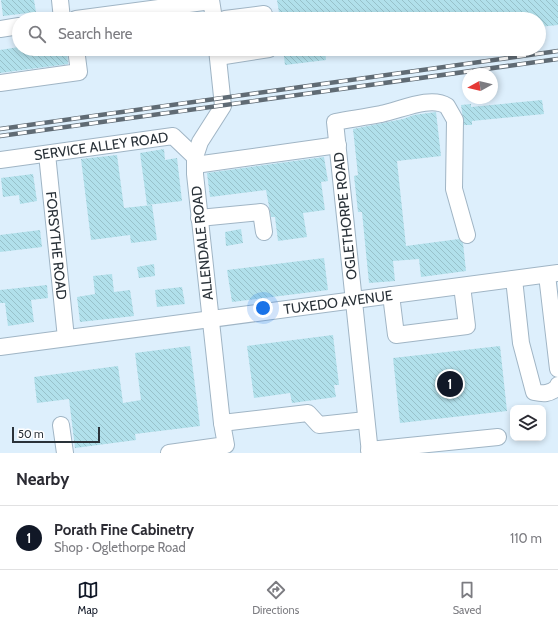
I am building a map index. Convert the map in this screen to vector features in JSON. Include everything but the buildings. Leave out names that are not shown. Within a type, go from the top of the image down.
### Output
[{"type":"street","points":[[60,0],[61,12]]},
{"type":"street","points":[[128,12],[211,1],[213,12]]},
{"type":"street","points":[[0,29],[12,27]]},
{"type":"street","points":[[0,83],[79,72],[77,56]]},
{"type":"street","name":"ALLENDALE ROAD","points":[[169,453],[226,445],[222,423],[199,218],[195,160],[200,142],[223,106],[218,56]]},
{"type":"street","name":"OGLETHORPE ROAD","points":[[369,451],[335,122],[383,114],[408,106],[435,102],[442,103],[447,106],[455,120],[454,189],[467,235]]},
{"type":"street","name":"SERVICE ALLEY ROAD","points":[[0,160],[173,136],[195,160]]},
{"type":"street","points":[[195,160],[338,145]]},
{"type":"street","name":"FORSYTHE ROAD","points":[[47,154],[66,338]]},
{"type":"street","points":[[199,218],[261,212],[264,232]]},
{"type":"street","points":[[553,274],[558,369]]},
{"type":"street","name":"TUXEDO AVENUE","points":[[0,347],[553,274]]},
{"type":"street","points":[[514,279],[521,344],[534,392],[545,394],[550,393],[558,388],[558,385]]},
{"type":"street","points":[[391,295],[396,335],[467,326],[462,286]]},
{"type":"street","points":[[222,423],[308,412],[319,425],[366,420]]},
{"type":"street","points":[[61,425],[65,453]]},
{"type":"street","points":[[369,451],[498,437]]},
{"type":"railway","points":[[546,53],[558,51]]},
{"type":"railway","points":[[0,129],[522,56]]},
{"type":"railway","points":[[0,136],[558,59]]},
{"type":"place","name":"Porath Fine Cabinetry","points":[[450,384]]}]
